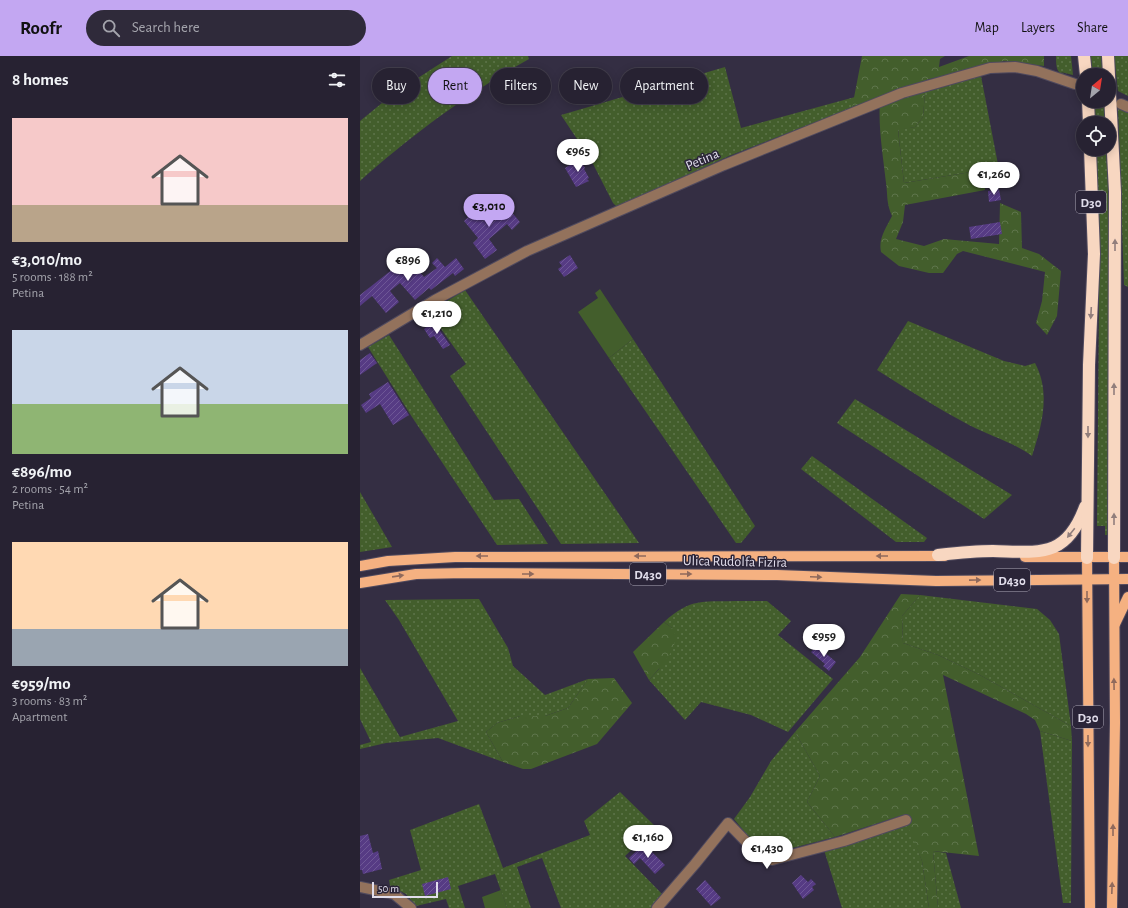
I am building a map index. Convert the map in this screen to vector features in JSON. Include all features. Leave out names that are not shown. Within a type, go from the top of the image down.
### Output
[{"type":"highway","points":[[1084,56],[1085,68]]},
{"type":"highway","name":"D30","points":[[1108,56],[1115,192],[1114,558]]},
{"type":"highway","name":"D30","points":[[1087,558],[1089,365],[1094,254],[1090,156]]},
{"type":"highway","points":[[938,555],[966,551],[1029,552],[1052,549],[1065,540],[1074,531],[1088,499]]},
{"type":"main road","name":"Ulica Rudolfa Fizira","points":[[360,566],[388,561],[455,556],[938,555],[1128,558]]},
{"type":"main road","name":"D30","points":[[1087,558],[1090,908]]},
{"type":"main road","name":"D30","points":[[1112,908],[1115,723],[1114,558]]},
{"type":"main road","name":"Ulica Rudolfa Fizira","points":[[360,583],[416,574],[466,573],[777,575],[936,581],[1128,579]]},
{"type":"main road","points":[[1114,626],[1128,597]]},
{"type":"street","name":"Petina","points":[[360,345],[435,300],[527,251],[710,171],[902,93],[990,68],[1015,67],[1037,71],[1075,84]]},
{"type":"street","points":[[657,908],[728,823],[761,857],[772,860],[844,841],[906,820]]},
{"type":"street","points":[[360,886],[394,894],[411,908]]},
{"type":"green space","points":[[452,56],[528,56],[529,59],[514,68],[490,68],[490,82],[482,87],[482,68],[433,68]]},
{"type":"green space","points":[[862,56],[945,56],[940,59],[939,67],[969,56],[1044,56],[1044,66],[1004,61],[926,80],[923,117],[915,127],[898,130],[904,183],[983,170],[985,190],[905,205],[903,222],[896,239],[924,246],[944,239],[999,244],[1000,203],[1021,212],[1022,248],[1039,254],[1061,271],[1057,316],[1047,335],[1036,323],[1042,301],[1045,272],[963,251],[957,254],[943,273],[929,273],[899,266],[881,252],[880,247],[882,238],[892,216],[888,203],[881,142],[880,100],[852,108]]},
{"type":"green space","points":[[1056,56],[1071,56],[1073,75],[1061,72],[1073,80],[1059,72],[1057,69]]},
{"type":"green space","points":[[1091,56],[1101,56],[1102,68],[1092,68]]},
{"type":"green space","points":[[1114,56],[1128,56],[1128,96],[1118,91]]},
{"type":"green space","points":[[725,67],[741,128],[855,97],[852,108],[729,156],[617,207],[613,203],[591,160],[561,115],[599,104],[612,104],[612,100],[620,98],[620,104],[708,104],[708,72]]},
{"type":"green space","points":[[428,71],[428,104],[457,104],[399,147],[360,181],[360,121],[381,104],[420,104],[420,77]]},
{"type":"green space","points":[[981,76],[1001,180],[984,183],[983,170],[904,183],[898,129],[915,127],[923,117],[925,92]]},
{"type":"green space","points":[[1094,108],[1104,108],[1105,116],[1095,116]]},
{"type":"green space","points":[[1118,109],[1128,112],[1128,287],[1124,285]]},
{"type":"green space","points":[[1096,156],[1106,156],[1109,201],[1108,535],[1105,535],[1105,526],[1097,526],[1099,304]]},
{"type":"green space","points":[[600,289],[633,339],[609,358],[578,312],[598,298],[595,293]]},
{"type":"green space","points":[[465,290],[639,543],[561,544],[450,376],[466,364],[429,312]]},
{"type":"green space","points":[[908,321],[1004,361],[1025,366],[1035,363],[1040,374],[1044,397],[1042,421],[1032,456],[1009,443],[957,419],[877,370]]},
{"type":"green space","points":[[389,335],[494,500],[519,499],[548,544],[497,545],[412,417],[368,347]]},
{"type":"green space","points":[[633,339],[755,526],[741,543],[736,543],[609,358]]},
{"type":"green space","points":[[855,399],[1012,495],[984,519],[837,423]]},
{"type":"green space","points":[[812,456],[927,538],[924,542],[896,542],[801,469]]},
{"type":"green space","points":[[360,492],[392,547],[360,552]]},
{"type":"green space","points":[[901,594],[920,595],[902,616],[903,643],[938,655],[978,674],[1071,726],[1072,741],[1040,731],[1035,720],[1026,714],[943,675],[979,856],[933,851],[938,908],[929,908],[922,861],[903,815],[835,837],[807,802],[820,776],[795,732],[860,657]]},
{"type":"green space","points":[[920,595],[1037,609],[1050,620],[1059,634],[1071,726],[978,674],[938,655],[903,643],[902,616]]},
{"type":"green space","points":[[479,599],[508,648],[513,666],[545,695],[588,679],[568,708],[545,716],[520,716],[497,723],[486,732],[503,762],[438,738],[386,743],[360,749],[360,745],[371,742],[360,719],[360,668],[400,737],[458,721],[399,620],[385,600]]},
{"type":"green space","points":[[767,601],[791,621],[778,635],[833,679],[788,732],[751,715],[701,702],[685,720],[649,680],[659,669],[672,628],[664,622],[673,614],[689,605],[705,602]]},
{"type":"green space","points":[[664,622],[672,628],[675,634],[675,641],[669,656],[649,680],[633,652]]},
{"type":"green space","points":[[614,678],[632,703],[597,744],[531,769],[523,769],[503,762],[486,732],[497,723],[520,716],[545,716],[568,708],[588,679]]},
{"type":"green space","points":[[1040,731],[1072,741],[1071,903],[1063,903]]},
{"type":"green space","points":[[795,732],[820,776],[807,802],[835,837],[769,854],[762,853],[734,819],[750,797],[771,761]]},
{"type":"green space","points":[[620,792],[656,827],[625,856],[662,894],[653,908],[561,908],[542,858],[517,867],[531,908],[507,908],[495,874],[458,886],[465,908],[449,908],[446,899],[416,906],[406,894],[390,886],[389,880],[421,870],[410,830],[479,804],[503,868],[590,835],[584,821]]},
{"type":"green space","points":[[908,824],[922,861],[929,908],[842,908],[824,850]]},
{"type":"green space","points":[[933,851],[946,853],[961,908],[938,908]]},
{"type":"green space","points":[[501,890],[507,908],[485,908],[482,897]]},
{"type":"building","points":[[580,159],[585,168],[584,169],[589,178],[587,179],[589,181],[576,187],[565,168]]},
{"type":"building","points":[[999,189],[1001,200],[989,202],[988,191]]},
{"type":"building","points":[[481,205],[497,219],[509,209],[520,222],[512,230],[507,224],[489,239],[497,250],[485,259],[473,243],[478,238],[464,221]]},
{"type":"building","points":[[1000,222],[1002,234],[971,239],[969,227]]},
{"type":"building","points":[[570,255],[578,268],[564,277],[558,269],[562,266],[559,262]]},
{"type":"building","points":[[408,257],[424,277],[437,268],[432,263],[437,258],[445,267],[456,258],[464,269],[455,276],[453,273],[431,290],[429,288],[415,300],[400,283],[390,291],[399,302],[386,313],[372,296],[360,306],[360,295]]},
{"type":"building","points":[[434,322],[450,345],[443,349],[434,336],[430,338],[424,329]]},
{"type":"building","points":[[370,353],[377,363],[360,375],[360,360]]},
{"type":"building","points":[[388,382],[409,415],[393,425],[380,404],[366,413],[361,405],[371,398],[369,394]]},
{"type":"building","points":[[817,646],[836,662],[829,671],[823,666],[825,664],[811,652]]},
{"type":"building","points":[[368,834],[373,853],[378,851],[382,869],[363,874],[362,870],[360,870],[360,836]]},
{"type":"building","points":[[644,844],[665,865],[655,874],[640,858],[634,864],[629,858]]},
{"type":"building","points":[[801,875],[808,882],[811,879],[816,884],[812,887],[814,890],[803,899],[792,883]]},
{"type":"building","points":[[448,877],[451,889],[425,896],[422,884]]},
{"type":"building","points":[[705,880],[721,898],[711,906],[696,889]]}]
